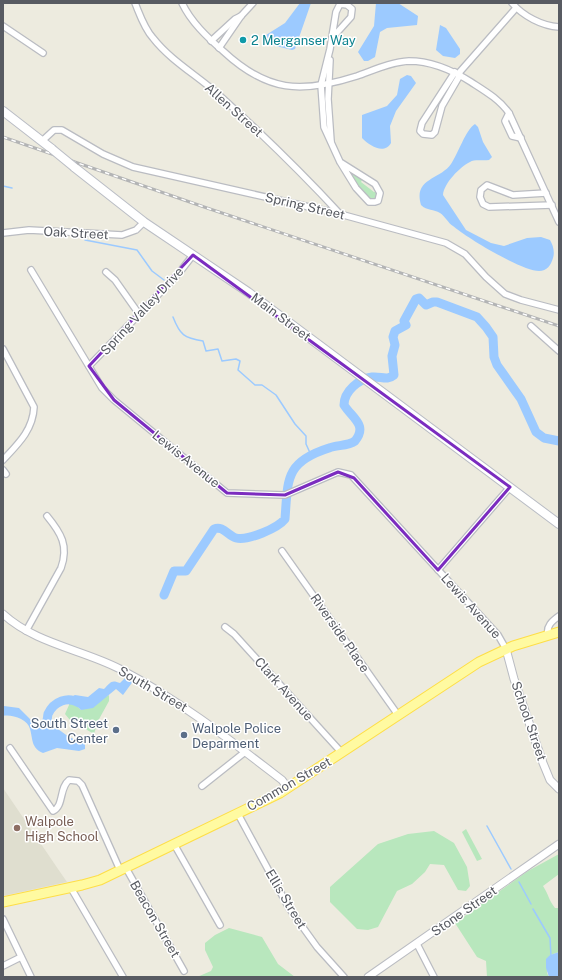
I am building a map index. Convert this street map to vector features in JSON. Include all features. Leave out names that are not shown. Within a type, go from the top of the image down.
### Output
[{"type":"main road","name":"Main Street","points":[[3,110],[144,222],[248,292],[559,524]]},
{"type":"main road","name":"Common Street","points":[[3,902],[93,882],[238,814],[288,788],[466,670],[506,649],[559,632]]},
{"type":"street","name":"Allen Street","points":[[135,3],[142,22],[152,37],[165,51],[224,99],[289,160],[340,214]]},
{"type":"street","points":[[182,3],[196,24],[211,41],[248,71],[270,84],[286,87],[328,84],[384,66],[409,61],[430,64],[458,74],[497,99],[509,112],[559,222]]},
{"type":"street","points":[[219,48],[241,16],[253,3]]},
{"type":"street","points":[[333,37],[351,17],[352,9],[344,3],[338,7],[333,37],[321,85],[324,127],[340,162],[366,200],[372,202],[378,200],[380,193],[375,184],[340,162]]},
{"type":"street","points":[[458,74],[442,106],[435,132],[432,135],[423,134],[420,127],[436,102],[458,74],[514,5],[536,21],[559,27]]},
{"type":"street","points":[[211,41],[235,18],[241,16]]},
{"type":"street","points":[[3,26],[43,53]]},
{"type":"street","points":[[330,49],[328,84],[332,145]]},
{"type":"street","points":[[436,102],[442,106]]},
{"type":"street","name":"Spring Street","points":[[42,141],[54,130],[62,130],[103,154],[133,167],[340,214],[453,246],[465,254],[486,277],[505,294],[521,300],[559,310]]},
{"type":"street","points":[[546,193],[513,195],[487,185],[481,190],[480,197],[483,204],[488,207],[552,205]]},
{"type":"street","name":"Oak Street","points":[[3,233],[29,230],[122,235],[136,230],[144,222]]},
{"type":"street","name":"Spring Valley Drive","points":[[89,366],[179,273],[193,255]]},
{"type":"street","name":"Lewis Avenue","points":[[31,270],[102,388],[114,400],[227,492],[287,494],[338,472],[351,475],[498,635],[506,649]]},
{"type":"street","points":[[106,272],[115,280],[139,314]]},
{"type":"street","points":[[531,326],[559,351]]},
{"type":"street","points":[[3,349],[30,398],[34,407],[34,416],[27,433],[3,460]]},
{"type":"street","points":[[438,570],[510,487]]},
{"type":"street","points":[[26,631],[61,568],[64,556],[65,549],[62,536],[47,516]]},
{"type":"street","name":"Riverside Place","points":[[282,551],[398,715]]},
{"type":"street","name":"South Street","points":[[3,614],[26,631],[112,665],[177,701],[282,780],[288,788]]},
{"type":"street","points":[[548,635],[550,624],[559,616]]},
{"type":"street","name":"Clark Avenue","points":[[225,627],[234,634],[342,752]]},
{"type":"street","name":"School Street","points":[[506,649],[514,679],[548,775],[550,780],[559,789]]},
{"type":"street","name":"Beacon Street","points":[[10,748],[53,811],[59,806],[64,784],[69,780],[78,781],[82,785],[123,869],[184,971]]},
{"type":"street","points":[[202,786],[245,752]]},
{"type":"street","name":"Ellis Street","points":[[238,814],[291,912],[317,947],[344,977]]},
{"type":"street","points":[[174,844],[220,925]]},
{"type":"street","name":"Stone Street","points":[[368,977],[559,844]]},
{"type":"street","points":[[71,888],[123,977]]},
{"type":"street","points":[[3,920],[31,977]]},
{"type":"street","points":[[417,944],[434,977]]},
{"type":"street","points":[[3,966],[21,957]]},
{"type":"highlighted area","points":[[193,255],[510,487],[438,570],[354,478],[338,472],[285,495],[227,493],[114,400],[89,366]]},
{"type":"shaded area","name":"Walpole High School","points":[[3,788],[58,869],[67,882],[3,896]]},
{"type":"green space","points":[[352,172],[363,178],[361,182],[374,192],[378,192],[376,200],[369,199],[350,176]]},
{"type":"green space","points":[[109,695],[109,701],[98,721],[94,734],[70,720],[65,714],[69,705],[69,698],[81,710]]},
{"type":"green space","points":[[466,829],[482,859],[477,861],[462,832]]},
{"type":"green space","points":[[434,831],[454,843],[467,867],[470,886],[466,891],[458,890],[444,865],[430,864],[425,872],[412,884],[397,891],[378,927],[368,930],[357,929],[330,902],[330,887],[378,844],[408,834]]},
{"type":"green space","points":[[559,854],[559,874],[543,886],[555,908],[559,908],[559,952],[550,955],[547,973],[549,977],[487,977],[486,961],[477,957],[455,923],[528,871]]},
{"type":"green space","points":[[229,928],[262,937],[278,964],[295,977],[197,977],[211,971],[213,967],[205,950],[205,943],[215,935]]},
{"type":"water","points":[[300,3],[311,3],[295,49],[292,50],[268,44],[265,38],[266,35],[285,23]]},
{"type":"water","points":[[376,3],[398,3],[418,16],[417,25],[387,28],[380,32],[375,57],[368,61],[364,61],[358,52],[374,26]]},
{"type":"water","points":[[440,25],[446,28],[460,49],[460,54],[455,58],[443,56],[436,50]]},
{"type":"water","points":[[407,75],[411,76],[416,83],[396,111],[390,126],[391,143],[388,147],[381,149],[377,148],[362,138],[362,115],[387,106],[397,95],[400,79]]},
{"type":"water","points":[[475,124],[478,127],[483,142],[492,157],[489,160],[476,160],[466,164],[446,185],[443,195],[466,230],[491,243],[504,246],[527,238],[541,237],[550,240],[554,256],[550,265],[544,270],[531,270],[508,260],[482,246],[451,225],[440,213],[421,205],[421,189],[424,184],[441,173],[451,164],[468,131]]},
{"type":"water","points":[[126,677],[134,680],[123,695],[116,689],[93,708],[81,710],[69,698],[75,695],[88,697],[99,688],[104,689],[109,683],[113,682],[120,683]]},
{"type":"water","points":[[4,706],[19,708],[33,722],[42,721],[47,715],[51,724],[69,737],[85,744],[85,749],[79,751],[57,748],[43,753],[39,751],[34,746],[29,725],[19,718],[3,716]]},
{"type":"water","points":[[559,952],[559,977],[549,977],[546,968],[546,959],[550,955]]},
{"type":"waterway","points":[[3,186],[12,188]]},
{"type":"waterway","points":[[85,240],[137,250],[152,271],[164,280]]},
{"type":"waterway","points":[[164,595],[174,571],[186,571],[214,529],[220,528],[236,538],[248,538],[270,530],[285,519],[289,483],[297,466],[304,459],[315,453],[355,441],[360,430],[357,422],[344,405],[347,395],[353,386],[362,380],[372,377],[389,378],[394,375],[392,356],[395,345],[393,337],[395,331],[406,325],[404,321],[416,299],[419,298],[426,305],[437,302],[477,317],[493,337],[494,357],[497,365],[521,399],[536,432],[544,438],[559,441]]},
{"type":"waterway","points":[[173,317],[178,328],[184,335],[191,339],[203,341],[206,351],[218,349],[222,361],[236,359],[240,361],[238,370],[255,385],[262,385],[276,395],[295,424],[306,436],[306,444],[311,455]]},
{"type":"waterway","points":[[44,726],[47,722],[48,714],[58,703],[66,700],[79,703]]},
{"type":"waterway","points":[[487,826],[511,869]]},
{"type":"waterway","points":[[519,882],[531,904]]},
{"type":"waterway","points":[[533,909],[550,938],[551,956]]},
{"type":"railway","points":[[3,137],[207,208],[559,326]]},
{"type":"place","name":"2 Merganser Way","points":[[243,40]]},
{"type":"place","name":"South Street Center","points":[[116,730]]},
{"type":"place","name":"Walpole Police Deparment","points":[[184,735]]},
{"type":"place","name":"Walpole High School","points":[[17,828]]}]
